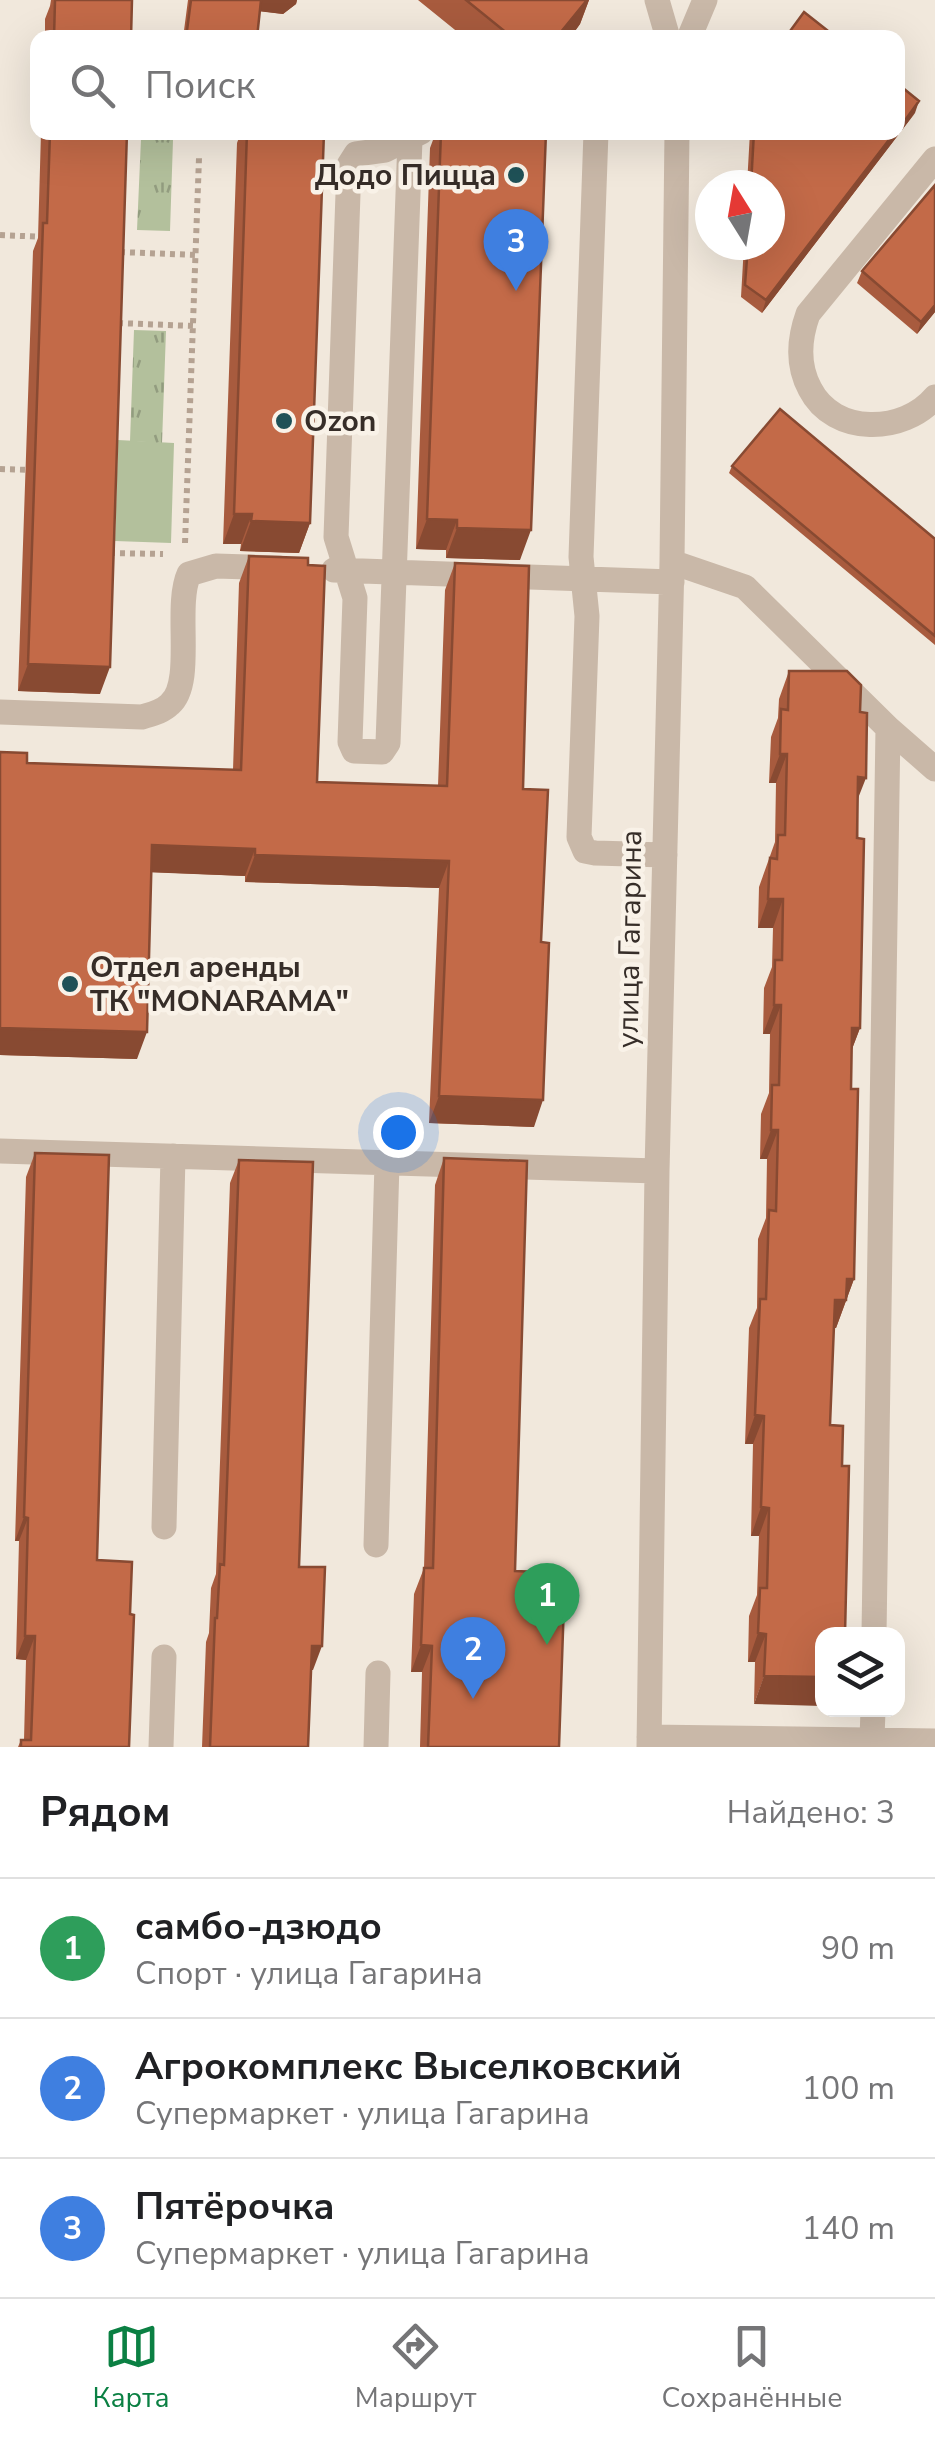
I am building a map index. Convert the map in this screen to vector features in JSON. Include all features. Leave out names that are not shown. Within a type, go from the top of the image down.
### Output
[{"type":"street","points":[[657,0],[666,30]]},
{"type":"street","points":[[680,30],[682,0]]},
{"type":"street","points":[[692,30],[705,0]]},
{"type":"street","points":[[406,140],[385,150],[356,154],[349,165],[336,537],[355,598],[350,742],[351,748],[360,753],[382,752],[388,743],[415,140]]},
{"type":"street","points":[[596,140],[581,558],[587,616],[580,844],[585,851],[594,853],[665,855]]},
{"type":"street","name":"улица Гагарина","points":[[649,1742],[677,140]]},
{"type":"street","points":[[935,159],[808,314],[800,336],[801,364],[810,392],[832,412],[855,423],[880,427],[904,421],[924,411],[935,397]]},
{"type":"street","points":[[0,712],[142,717],[173,702],[180,688],[185,583],[192,562],[216,566],[583,578],[672,572],[745,587],[935,769]]},
{"type":"street","points":[[874,1627],[888,728]]},
{"type":"street","points":[[0,1150],[657,1171]]},
{"type":"street","points":[[164,1528],[174,1156]]},
{"type":"street","points":[[376,1545],[387,1164]]},
{"type":"street","points":[[162,1747],[164,1656]]},
{"type":"street","points":[[376,1747],[378,1673]]},
{"type":"street","points":[[872,1717],[872,1739]]},
{"type":"street","points":[[649,1742],[935,1741]]},
{"type":"path","points":[[109,571],[110,552],[192,562],[193,326],[199,158]]},
{"type":"path","points":[[0,235],[52,237]]},
{"type":"path","points":[[120,270],[121,240]]},
{"type":"path","points":[[120,252],[196,255]]},
{"type":"path","points":[[118,342],[119,306]]},
{"type":"path","points":[[118,323],[193,326]]},
{"type":"path","points":[[0,469],[38,470]]},
{"type":"green space","points":[[141,140],[173,140],[170,231],[137,230]]},
{"type":"green space","points":[[134,330],[166,331],[162,443],[130,441]]},
{"type":"green space","points":[[118,440],[174,443],[171,543],[115,541]]},
{"type":"building","points":[[55,0],[132,0],[131,30],[54,30]]},
{"type":"building","points":[[191,0],[261,0],[258,30],[187,30]]},
{"type":"building","points":[[466,0],[587,0],[563,30],[503,30]]},
{"type":"building","points":[[804,12],[827,30],[791,30]]},
{"type":"building","points":[[905,90],[919,101],[905,120]]},
{"type":"building","points":[[50,140],[127,140],[110,667],[28,664],[43,223],[47,223]]},
{"type":"building","points":[[247,140],[324,140],[310,523],[251,521],[252,514],[234,514]]},
{"type":"building","points":[[441,140],[546,140],[531,530],[457,528],[457,520],[427,519]]},
{"type":"building","points":[[754,140],[889,140],[766,300],[745,285],[747,260],[785,260],[785,170],[752,170]]},
{"type":"building","points":[[935,185],[935,305],[921,322],[862,271]]},
{"type":"building","points":[[780,409],[935,539],[935,636],[732,466]]},
{"type":"building","points":[[249,556],[308,558],[308,565],[325,566],[317,782],[447,786],[455,563],[529,566],[523,789],[548,790],[541,942],[549,943],[543,1100],[439,1096],[449,861],[255,855],[255,849],[152,845],[147,1032],[0,1028],[0,752],[27,753],[27,763],[241,770]]},
{"type":"building","points":[[789,671],[847,671],[861,685],[860,712],[867,713],[866,778],[858,777],[857,838],[864,839],[860,1028],[852,1028],[851,1089],[858,1089],[854,1279],[847,1279],[846,1300],[835,1300],[830,1425],[843,1426],[842,1466],[849,1466],[845,1627],[815,1627],[815,1677],[764,1676],[766,1634],[758,1633],[760,1588],[767,1588],[769,1508],[761,1507],[764,1416],[755,1415],[760,1299],[766,1299],[769,1210],[776,1211],[778,1130],[771,1130],[772,1085],[779,1085],[781,1005],[774,1005],[775,960],[782,960],[783,899],[768,899],[770,858],[777,859],[778,835],[785,835],[787,754],[780,754],[781,709],[788,710]]},
{"type":"building","points":[[35,1153],[109,1155],[97,1560],[132,1562],[129,1747],[21,1747],[21,1740],[31,1740],[35,1636],[25,1636],[28,1518],[24,1517]]},
{"type":"building","points":[[444,1158],[527,1161],[515,1571],[565,1573],[559,1747],[428,1747],[432,1646],[421,1645],[424,1568],[433,1568]]},
{"type":"building","points":[[239,1160],[313,1162],[299,1567],[325,1567],[322,1646],[312,1646],[308,1747],[210,1747],[215,1618],[220,1564],[224,1565]]},
{"type":"place","name":"Додо Пицца","points":[[516,175]]},
{"type":"place","name":"Пятёрочка","points":[[516,291]]},
{"type":"place","name":"Ozon","points":[[284,421]]},
{"type":"place","name":"Отдел аренды ТК \"MONARAMA\"","points":[[70,984]]},
{"type":"place","name":"самбо-дзюдо","points":[[547,1645]]},
{"type":"place","name":"Агрокомплекс Выселковский","points":[[473,1699]]}]
